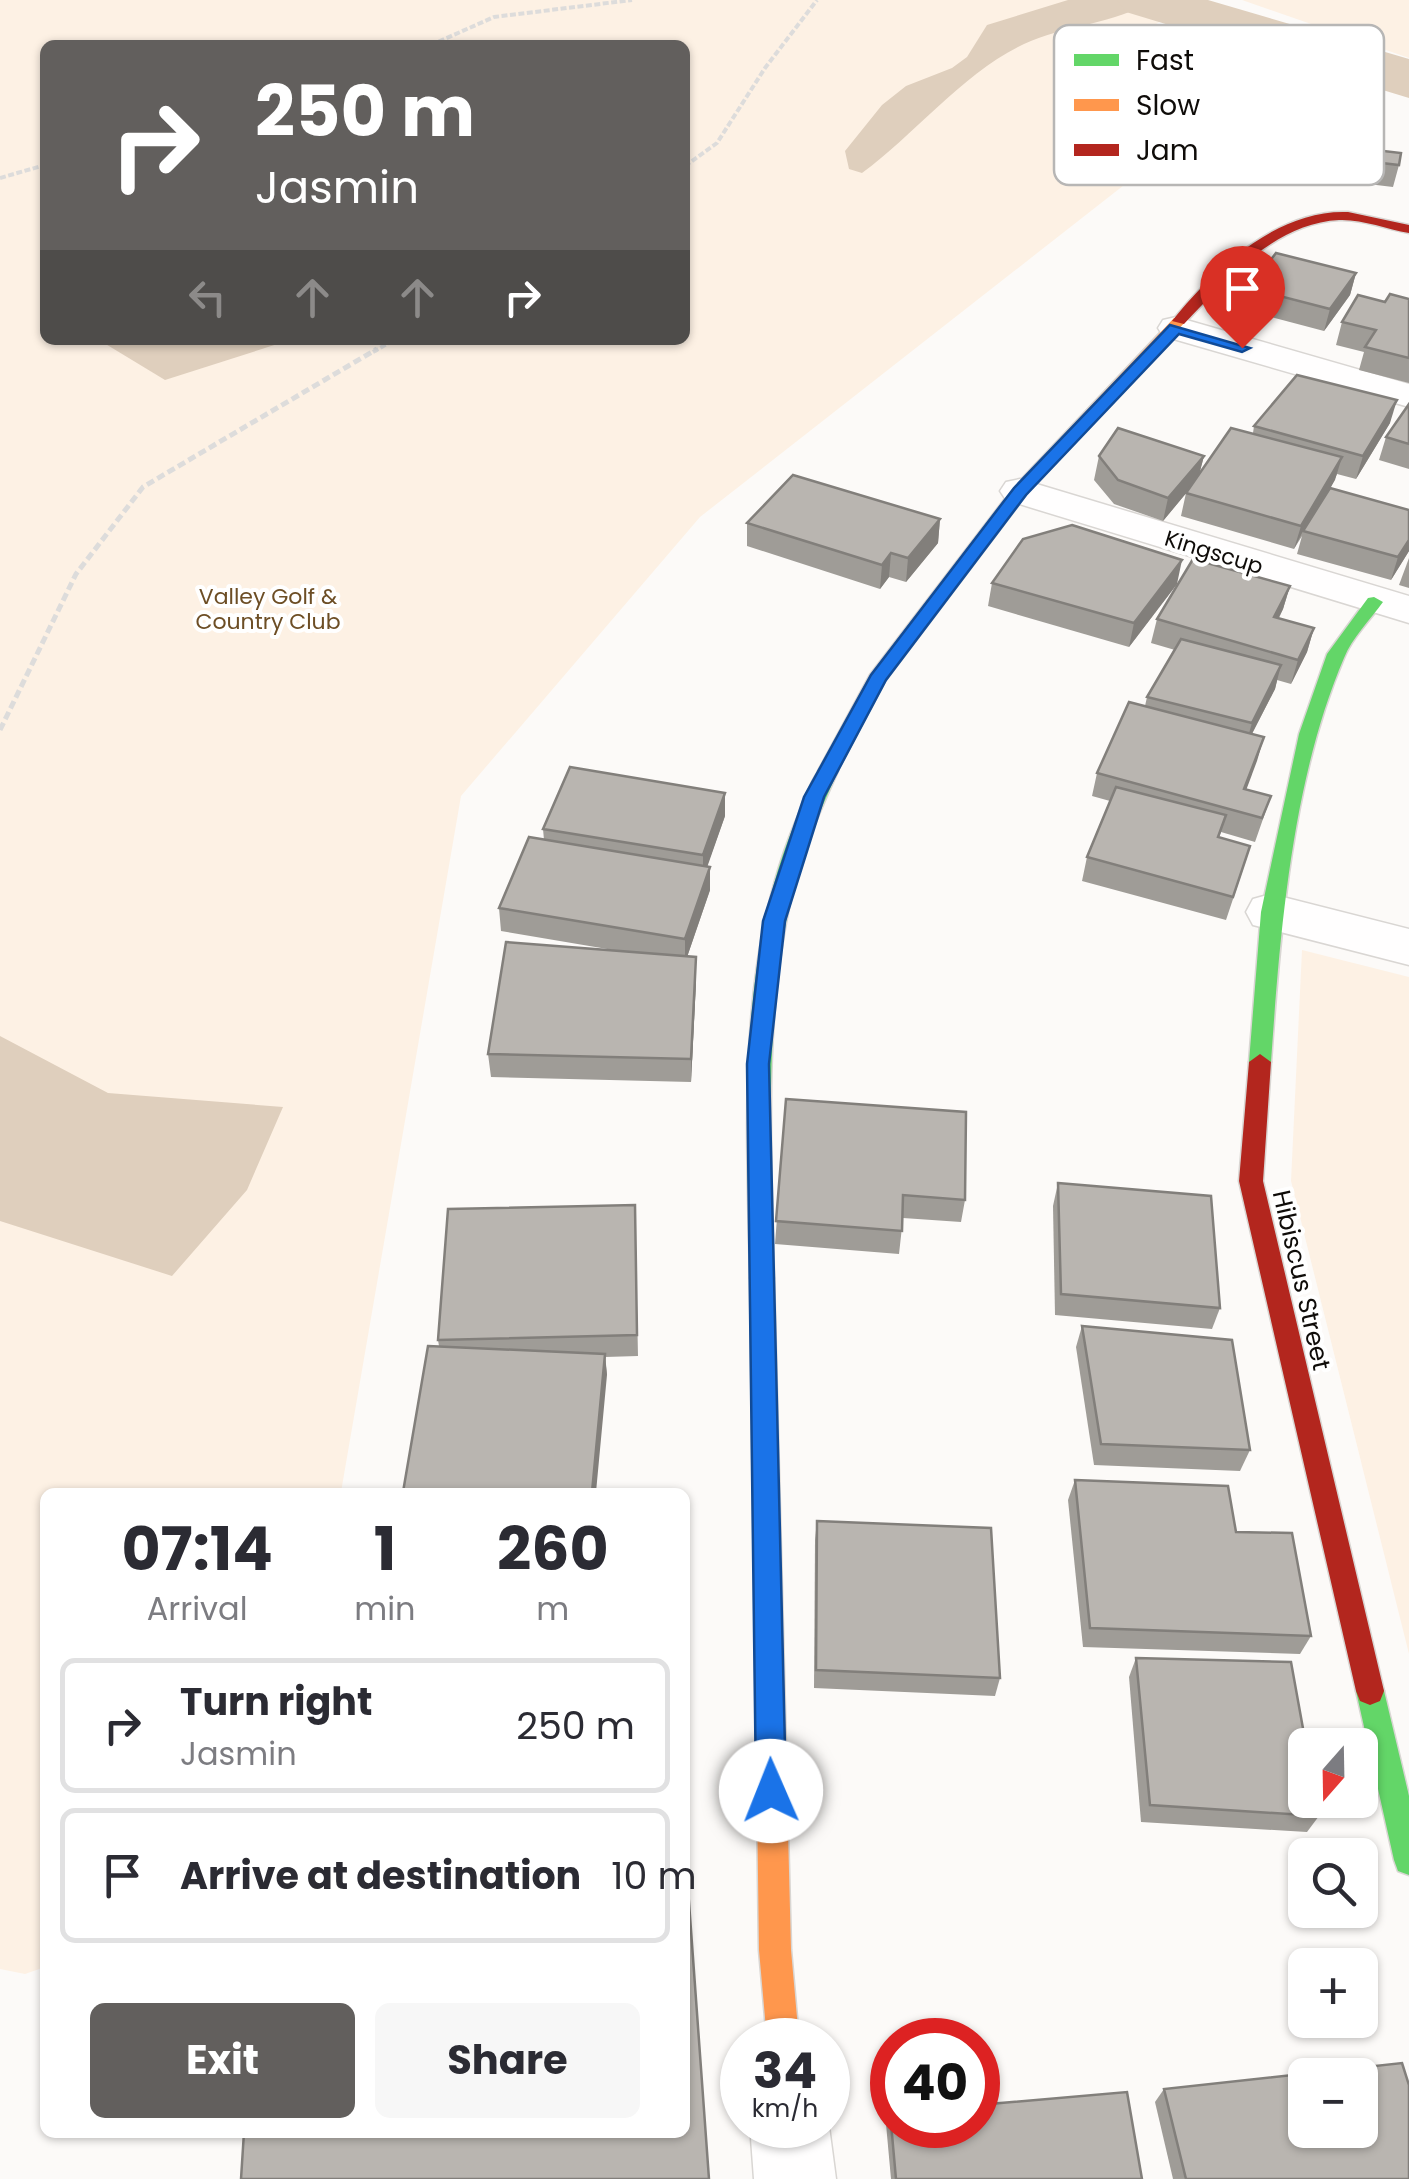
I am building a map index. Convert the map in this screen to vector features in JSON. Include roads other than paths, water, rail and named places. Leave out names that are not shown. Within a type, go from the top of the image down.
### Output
[{"type":"street","points":[[781,2018],[773,1870],[758,1064],[774,921],[814,797],[877,679],[1020,491],[1201,298],[1268,241],[1317,218],[1344,216],[1409,229]]},
{"type":"street","points":[[1176,328],[1409,396]]},
{"type":"street","name":"Kingscup","points":[[1020,491],[1392,606]]},
{"type":"street","name":"Hibiscus Street","points":[[1392,606],[1336,654],[1308,734],[1271,912],[1251,1181],[1409,1860]]},
{"type":"street","points":[[1271,912],[1409,947]]},
{"type":"street","points":[[792,2148],[794,2179]]},
{"type":"waterway","points":[[1146,0],[1229,25]]},
{"type":"waterway","points":[[1384,71],[1409,79]]},
{"type":"park label","name":"Valley Golf & Country Club","points":[[268,608]]}]
